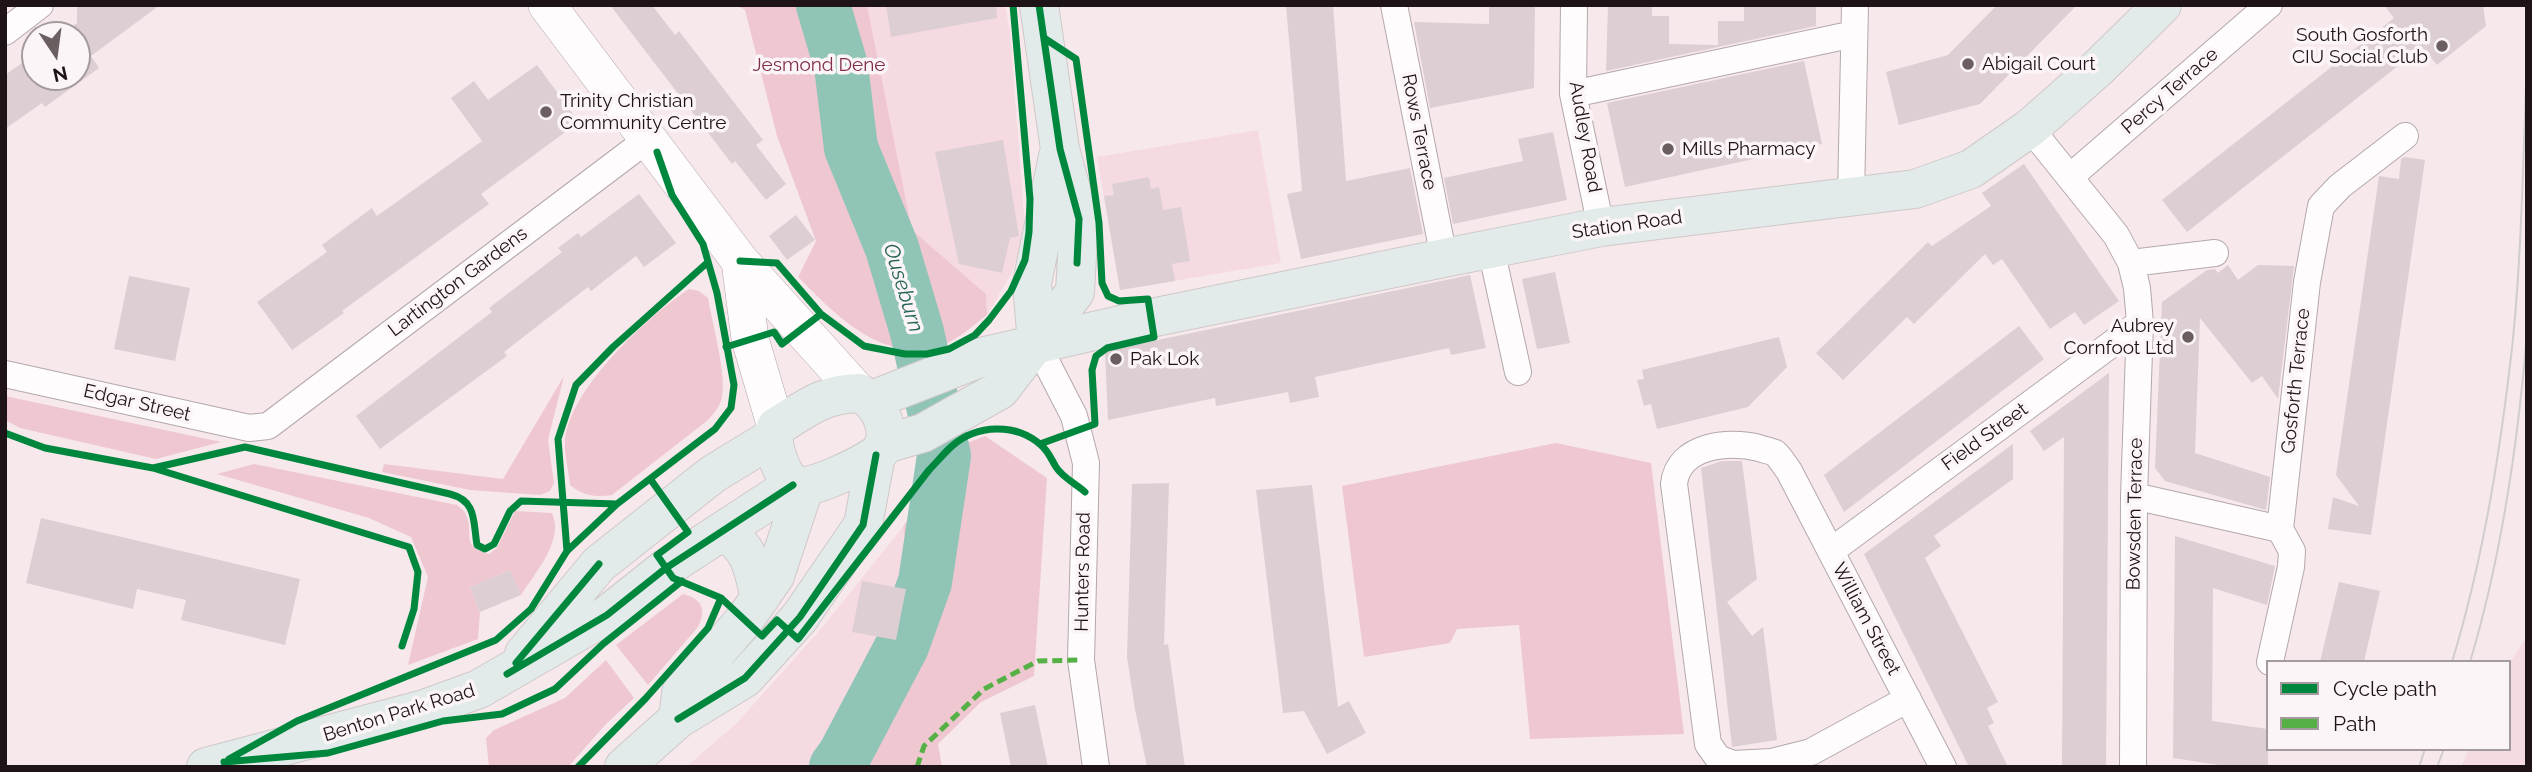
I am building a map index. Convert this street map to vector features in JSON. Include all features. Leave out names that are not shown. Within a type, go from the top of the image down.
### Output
[{"type":"main road","points":[[799,486],[821,482],[881,449],[923,433],[1000,390],[1037,344],[1032,283],[1060,149],[1039,5]]},
{"type":"main road","name":"Station Road","points":[[865,397],[910,386],[985,356],[1151,318],[1444,258],[1601,227],[1915,189],[1971,169],[2030,128],[2098,68],[2155,8]]},
{"type":"main road","points":[[624,767],[678,719],[745,678],[800,617],[863,525],[885,424],[865,397],[837,394],[819,401],[774,433],[782,470],[799,486]]},
{"type":"main road","name":"Benton Park Road","points":[[507,674],[599,564],[713,474],[774,433]]},
{"type":"main road","points":[[678,719],[681,693],[744,619],[775,576],[799,486]]},
{"type":"main road","name":"Benton Park Road","points":[[206,767],[424,709],[463,696],[507,674],[607,615],[666,568],[799,486]]},
{"type":"main road","points":[[724,530],[743,545],[753,567],[760,598]]},
{"type":"street","points":[[5,32],[40,5]]},
{"type":"street","points":[[547,5],[740,261],[865,397]]},
{"type":"street","name":"Rows Terrace","points":[[1395,5],[1444,258]]},
{"type":"street","name":"Audley Road","points":[[1574,5],[1573,94],[1601,227]]},
{"type":"street","points":[[1851,196],[1855,5]]},
{"type":"street","name":"Percy Terrace","points":[[2070,177],[2269,5]]},
{"type":"street","points":[[1573,94],[1854,34]]},
{"type":"street","name":"Bowsden Terrace","points":[[2030,128],[2116,235],[2131,263],[2137,288],[2140,323],[2134,496],[2133,767]]},
{"type":"street","name":"Gosforth Terrace","points":[[2270,660],[2291,568],[2292,551],[2280,529],[2307,282],[2321,206],[2340,186],[2405,136]]},
{"type":"street","name":"Lartington Gardens","points":[[268,426],[648,139]]},
{"type":"street","points":[[1491,249],[1518,372]]},
{"type":"street","points":[[2131,263],[2215,253]]},
{"type":"street","points":[[740,261],[750,339],[774,433]]},
{"type":"street","name":"Field Street","points":[[1830,551],[2140,323]]},
{"type":"street","name":"Hunters Road","points":[[1037,344],[1074,416],[1086,464],[1081,660],[1096,767]]},
{"type":"street","name":"Edgar Street","points":[[5,374],[249,428],[268,426]]},
{"type":"street","name":"William Street","points":[[1908,699],[1811,752],[1771,762],[1733,764],[1718,758],[1708,744],[1674,484],[1675,473],[1686,458],[1707,448],[1743,444],[1774,452],[1789,471],[1830,551],[1908,699],[1943,767]]},
{"type":"street","points":[[2134,496],[2280,529]]},
{"type":"shaded area","points":[[867,5],[1005,5],[1010,32],[1026,240],[1009,278],[987,315],[986,294],[912,230]]},
{"type":"shaded area","points":[[1258,130],[1281,263],[1120,290],[1097,157]]},
{"type":"shaded area","points":[[903,527],[913,587],[896,640],[883,670],[819,767],[686,767],[736,724],[820,630]]},
{"type":"shaded area","points":[[2527,636],[2527,767],[2461,767],[2468,751],[2511,751],[2511,661]]},
{"type":"green space","name":"Jesmond Dene","points":[[736,5],[867,5],[912,230],[986,294],[987,315],[963,334],[947,343],[924,349],[903,349],[883,343],[846,322],[798,277],[816,241],[777,136],[745,10]]},
{"type":"green space","points":[[689,289],[699,291],[708,298],[722,376],[722,397],[718,407],[708,420],[612,495],[595,496],[579,491],[570,485],[565,441],[580,399],[595,377],[632,336]]},
{"type":"green space","points":[[564,376],[548,440],[554,483],[550,491],[540,495],[470,490],[382,472],[384,464],[503,479]]},
{"type":"green space","points":[[5,396],[221,442],[156,459],[20,428],[5,420]]},
{"type":"green space","points":[[985,436],[1047,478],[1034,676],[981,702],[938,744],[942,767],[819,767],[883,670],[913,587],[903,527],[923,495],[962,445]]},
{"type":"green space","points":[[1556,443],[1651,463],[1684,734],[1530,739],[1519,625],[1457,629],[1450,643],[1364,657],[1342,486]]},
{"type":"green space","points":[[254,464],[457,505],[468,520],[471,543],[480,551],[489,554],[497,548],[515,511],[552,513],[554,534],[546,556],[521,595],[510,570],[470,587],[480,612],[478,639],[408,665],[428,577],[411,537],[369,518],[217,474]]},
{"type":"green space","points":[[683,594],[695,599],[701,606],[701,621],[648,685],[616,645]]},
{"type":"green space","points":[[606,660],[634,698],[606,724],[568,767],[489,767],[486,738],[494,730],[565,698]]},
{"type":"building","points":[[77,5],[160,5],[91,56],[91,21],[77,21]]},
{"type":"building","points":[[610,5],[652,5],[675,35],[679,31],[763,140],[756,145],[786,184],[766,200],[735,161],[732,164]]},
{"type":"building","points":[[886,5],[996,5],[997,18],[891,37]]},
{"type":"building","points":[[1286,5],[1333,5],[1346,181],[1410,168],[1423,234],[1301,259],[1287,194],[1302,191]]},
{"type":"building","points":[[1489,5],[1535,5],[1534,88],[1430,108],[1414,22],[1489,24]]},
{"type":"building","points":[[1608,5],[1652,5],[1652,16],[1669,16],[1669,44],[1718,45],[1718,21],[1744,21],[1744,5],[1816,5],[1816,26],[1606,71]]},
{"type":"building","name":"Abigail Court","points":[[1997,5],[2077,5],[1980,104],[1899,125],[1886,72],[1948,55]]},
{"type":"building","points":[[2384,5],[2483,5],[2486,26],[2437,65],[2422,47],[2187,232],[2162,200],[2394,18]]},
{"type":"building","points":[[91,56],[99,68],[91,74]]},
{"type":"building","points":[[1804,61],[1822,144],[1625,187],[1607,103]]},
{"type":"building","points":[[21,64],[21,91],[67,91],[45,107],[42,103],[5,129],[5,75]]},
{"type":"building","points":[[537,65],[579,122],[481,194],[489,204],[292,350],[257,302],[327,252],[322,245],[372,208],[377,216],[482,141],[451,98],[474,81],[488,100]]},
{"type":"building","points":[[1553,132],[1567,200],[1453,224],[1444,178],[1523,161],[1518,139]]},
{"type":"building","points":[[1003,140],[1019,236],[1010,238],[1002,273],[959,264],[935,152]]},
{"type":"building","points":[[2404,157],[2425,160],[2371,535],[2328,529],[2333,497],[2359,506],[2336,475],[2379,176],[2399,179],[2401,159]]},
{"type":"building","points":[[2024,164],[2119,301],[2084,325],[2075,312],[2050,329],[2002,259],[1993,265],[1985,254],[1914,324],[1907,317],[1843,380],[1816,353],[1928,242],[1932,246],[1991,206],[1982,193]]},
{"type":"building","points":[[1149,177],[1151,189],[1159,187],[1163,210],[1181,207],[1190,261],[1172,264],[1175,281],[1120,290],[1104,196],[1114,195],[1112,184]]},
{"type":"building","points":[[639,194],[676,243],[644,267],[636,256],[591,291],[588,287],[504,352],[507,356],[380,449],[356,416],[492,312],[489,308],[562,252],[558,248],[578,233],[581,237]]},
{"type":"building","points":[[796,215],[815,240],[787,260],[769,236]]},
{"type":"building","points":[[2228,265],[2238,280],[2258,265],[2294,266],[2278,399],[2262,376],[2252,383],[2200,318],[2195,453],[2270,477],[2266,510],[2165,481],[2155,468],[2162,302],[2207,270],[2215,269],[2218,273]]},
{"type":"building","points":[[1555,272],[1570,343],[1537,349],[1522,279]]},
{"type":"building","points":[[1470,275],[1486,348],[1451,355],[1449,348],[1315,377],[1319,397],[1290,403],[1288,392],[1216,406],[1215,398],[1108,420],[1105,351]]},
{"type":"building","points":[[129,276],[190,288],[175,361],[114,349]]},
{"type":"building","points":[[2019,326],[2044,359],[1844,512],[1824,475]]},
{"type":"building","points":[[1779,337],[1787,367],[1748,407],[1657,429],[1651,404],[1644,406],[1637,380],[1644,379],[1642,370]]},
{"type":"building","points":[[2109,373],[2106,767],[2062,767],[2064,437],[2044,451],[2030,431]]},
{"type":"building","points":[[2013,444],[2013,479],[1934,536],[1941,546],[1925,558],[1998,702],[1987,708],[1994,723],[1988,726],[2008,767],[1969,767],[1864,554]]},
{"type":"building","points":[[1722,461],[1742,461],[1757,579],[1727,602],[1752,636],[1763,627],[1777,740],[1732,747],[1701,468]]},
{"type":"building","points":[[1169,483],[1164,645],[1168,644],[1185,767],[1147,767],[1127,657],[1132,484]]},
{"type":"building","points":[[1312,485],[1338,707],[1349,701],[1366,733],[1327,754],[1304,711],[1283,713],[1256,490]]},
{"type":"building","points":[[41,518],[300,579],[285,645],[181,620],[186,600],[137,589],[133,609],[26,583]]},
{"type":"building","points":[[2175,536],[2275,566],[2267,605],[2213,588],[2212,721],[2266,729],[2268,767],[2232,767],[2173,758]]},
{"type":"building","points":[[510,570],[521,595],[480,612],[470,587]]},
{"type":"building","points":[[862,581],[906,589],[896,640],[852,632]]},
{"type":"building","points":[[2339,582],[2380,591],[2364,660],[2320,660]]},
{"type":"building","points":[[1035,705],[1048,767],[1011,767],[1000,713]]},
{"type":"waterway","name":"Ouseburn","points":[[823,5],[841,66],[851,148],[892,248],[917,332],[944,456],[925,582],[902,646],[836,767]]},
{"type":"tram line","points":[[2453,660],[2482,542],[2508,380],[2518,270],[2527,63]]},
{"type":"tram line","points":[[2471,660],[2500,540],[2519,416],[2527,333]]},
{"type":"tram line","points":[[2419,767],[2424,751]]},
{"type":"tram line","points":[[2437,767],[2443,751]]},
{"type":"marked path","points":[[917,767],[924,746],[984,689],[1038,661],[1081,660]]},
{"type":"cycle path","points":[[740,261],[777,263],[821,314],[864,346],[905,354],[927,354],[949,349],[975,335],[1011,291],[1025,260],[1029,232],[1030,199],[1013,5]]},
{"type":"cycle path","points":[[1039,5],[1060,149],[1079,219],[1077,263]]},
{"type":"cycle path","points":[[1040,444],[1095,424],[1092,370],[1096,356],[1107,348],[1154,337],[1148,299],[1119,301],[1108,296],[1102,283],[1099,223],[1076,59],[1044,38]]},
{"type":"cycle path","points":[[153,468],[245,447],[450,494],[459,497],[469,507],[474,520],[477,545],[485,549],[494,544],[510,511],[521,501],[617,504],[715,429],[731,408],[734,385],[717,293],[703,244],[672,195],[657,152]]},
{"type":"cycle path","points":[[567,551],[558,439],[576,385],[613,347],[708,262]]},
{"type":"cycle path","points":[[726,347],[774,332],[782,344],[821,314]]},
{"type":"cycle path","points":[[651,480],[688,532],[657,555],[673,578],[721,598],[762,636],[777,620],[798,639],[929,470],[949,449],[973,433],[1008,430],[1031,438],[1048,453],[1059,471],[1085,492]]},
{"type":"cycle path","points":[[5,433],[45,448],[153,468],[409,547],[418,572],[414,609],[402,646]]},
{"type":"cycle path","points":[[678,719],[745,678],[800,617],[863,525],[876,455]]},
{"type":"cycle path","points":[[507,674],[607,615],[666,568],[793,485]]},
{"type":"cycle path","points":[[229,759],[297,721],[496,640],[531,609],[567,551],[617,504]]},
{"type":"cycle path","points":[[516,663],[599,564]]},
{"type":"cycle path","points":[[224,762],[328,753],[443,721],[502,714],[555,689],[603,644],[682,581]]},
{"type":"cycle path","points":[[578,767],[646,698],[708,628],[721,598]]},
{"type":"place","name":"South Gosforth CIU Social Club","points":[[2442,46]]},
{"type":"place","name":"Abigail Court","points":[[1968,64]]},
{"type":"place","name":"Trinity Christian Community Centre","points":[[546,112]]},
{"type":"place","name":"Mills Pharmacy","points":[[1668,149]]},
{"type":"place","name":"Aubrey Cornfoot Ltd","points":[[2188,337]]},
{"type":"place","name":"Pak Lok","points":[[1116,359]]}]
